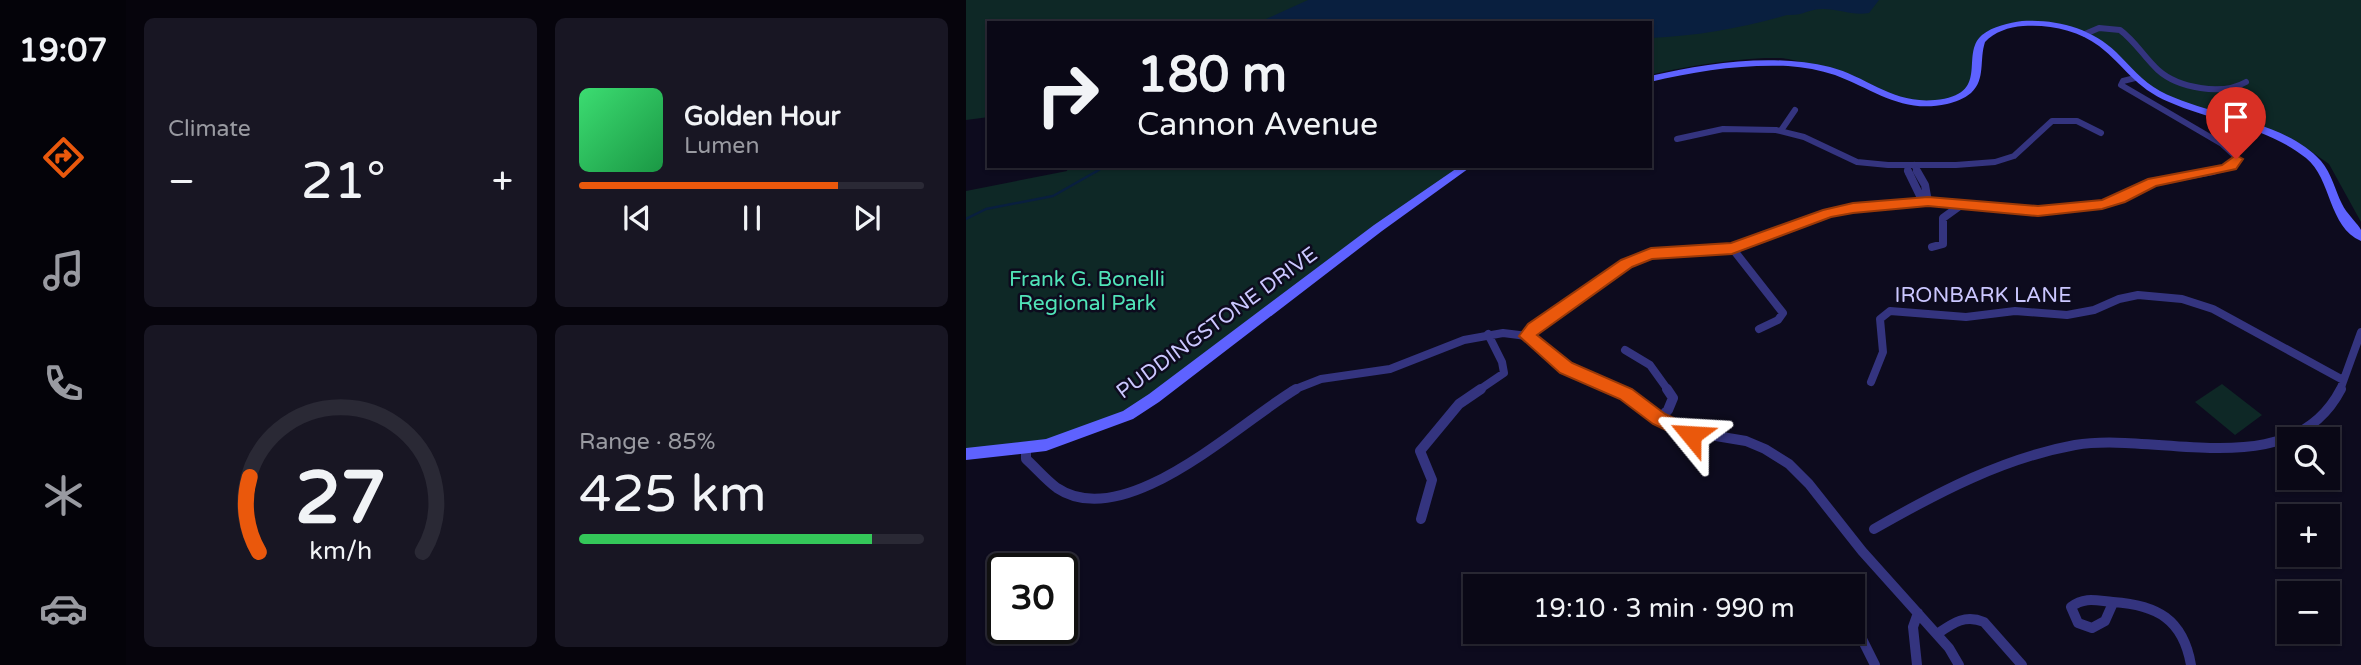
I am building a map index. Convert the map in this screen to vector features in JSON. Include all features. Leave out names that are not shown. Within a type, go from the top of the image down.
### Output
[{"type":"street","points":[[1652,79],[1705,70],[1793,63],[1829,70],[1896,101],[1931,103],[1955,98],[1968,90],[1976,78],[1976,53],[1979,44],[1994,31],[2031,23],[2064,26],[2085,34],[2116,54],[2135,78],[2169,99],[2274,135],[2304,152],[2328,176],[2340,211],[2361,237]]},
{"type":"street","points":[[2085,34],[2104,27],[2123,32],[2135,40],[2158,71],[2185,83],[2220,90],[2240,88],[2246,82]]},
{"type":"street","points":[[1527,336],[1534,328],[1637,258],[1661,252],[1732,248],[1839,210],[1925,202],[2028,211],[2102,204],[2120,199],[2152,182],[2224,169],[2236,163],[2234,155],[2222,144],[2120,85],[2123,80],[2135,78]]},
{"type":"street","points":[[1782,129],[1796,110]]},
{"type":"street","points":[[1677,139],[1706,131],[1782,129],[1858,162],[1911,165],[1984,163],[2007,159],[2024,150],[2052,121],[2077,121],[2101,133]]},
{"type":"street","points":[[1911,165],[1909,176],[1925,202]]},
{"type":"street","name":"PUDDINGSTONE DRIVE","points":[[966,454],[1026,449],[1097,428],[1128,415],[1378,228],[1463,168]]},
{"type":"street","points":[[1932,247],[1943,244],[1943,218],[1961,205]]},
{"type":"street","points":[[1732,248],[1783,313],[1777,320],[1759,330]]},
{"type":"street","name":"IRONBARK LANE","points":[[1871,382],[1884,361],[1880,319],[1891,311],[1966,317],[2015,311],[2067,314],[2094,310],[2138,295],[2182,299],[2213,309],[2343,380]]},
{"type":"street","points":[[1874,529],[1925,499],[1971,477],[2058,450],[2106,442],[2211,450],[2254,447],[2284,439],[2325,415],[2353,363],[2361,332]]},
{"type":"street","points":[[1421,519],[1432,480],[1420,451],[1459,404],[1504,373],[1503,360],[1488,334]]},
{"type":"street","points":[[1026,449],[1026,459],[1041,478],[1057,490],[1076,498],[1095,500],[1118,497],[1171,476],[1270,404],[1303,385],[1326,377],[1391,369],[1488,334],[1527,336],[1566,368],[1626,394],[1659,419],[1691,435],[1744,441],[1765,448],[1785,461],[1806,479],[1857,546],[1937,634],[1959,665]]},
{"type":"street","points":[[1625,350],[1650,365],[1673,398],[1668,410],[1659,419]]},
{"type":"street","points":[[2113,603],[2130,602],[2148,608],[2175,624],[2190,651],[2191,665]]},
{"type":"street","points":[[1917,665],[1913,627],[1918,613]]},
{"type":"street","points":[[1937,634],[1959,618],[1976,618],[1984,622],[2022,665]]},
{"type":"street","points":[[1865,644],[1875,665]]},
{"type":"green space","points":[[966,0],[2361,0],[2361,222],[2329,164],[2309,150],[2156,93],[2107,46],[2064,26],[2017,24],[1986,37],[1973,84],[1949,100],[1924,103],[1885,95],[1809,64],[1788,59],[1740,60],[1652,75],[1652,21],[987,21],[987,117],[966,120]]},
{"type":"green space","name":"Frank G. Bonelli Regional Park","points":[[1068,168],[1458,168],[1152,395],[1121,414],[1049,439],[966,449],[966,191],[1067,171]]},
{"type":"green space","points":[[2222,384],[2262,415],[2235,435],[2195,402]]},
{"type":"water","points":[[1308,0],[1879,0],[1869,13],[1818,9],[1719,31],[1652,38],[1652,21],[1261,21]]},
{"type":"waterway","points":[[1094,173],[1103,168]]},
{"type":"waterway","points":[[966,219],[986,209],[1053,196],[1097,171]]},
{"type":"route","points":[[1691,435],[1659,419],[1643,404],[1626,394],[1586,379],[1566,368],[1527,336],[1534,328],[1626,263],[1651,253],[1732,248],[1794,228],[1828,213],[1853,208],[1943,202],[2001,210],[2038,211],[2102,204],[2120,199],[2152,182],[2224,169],[2236,163],[2236,159]]}]
